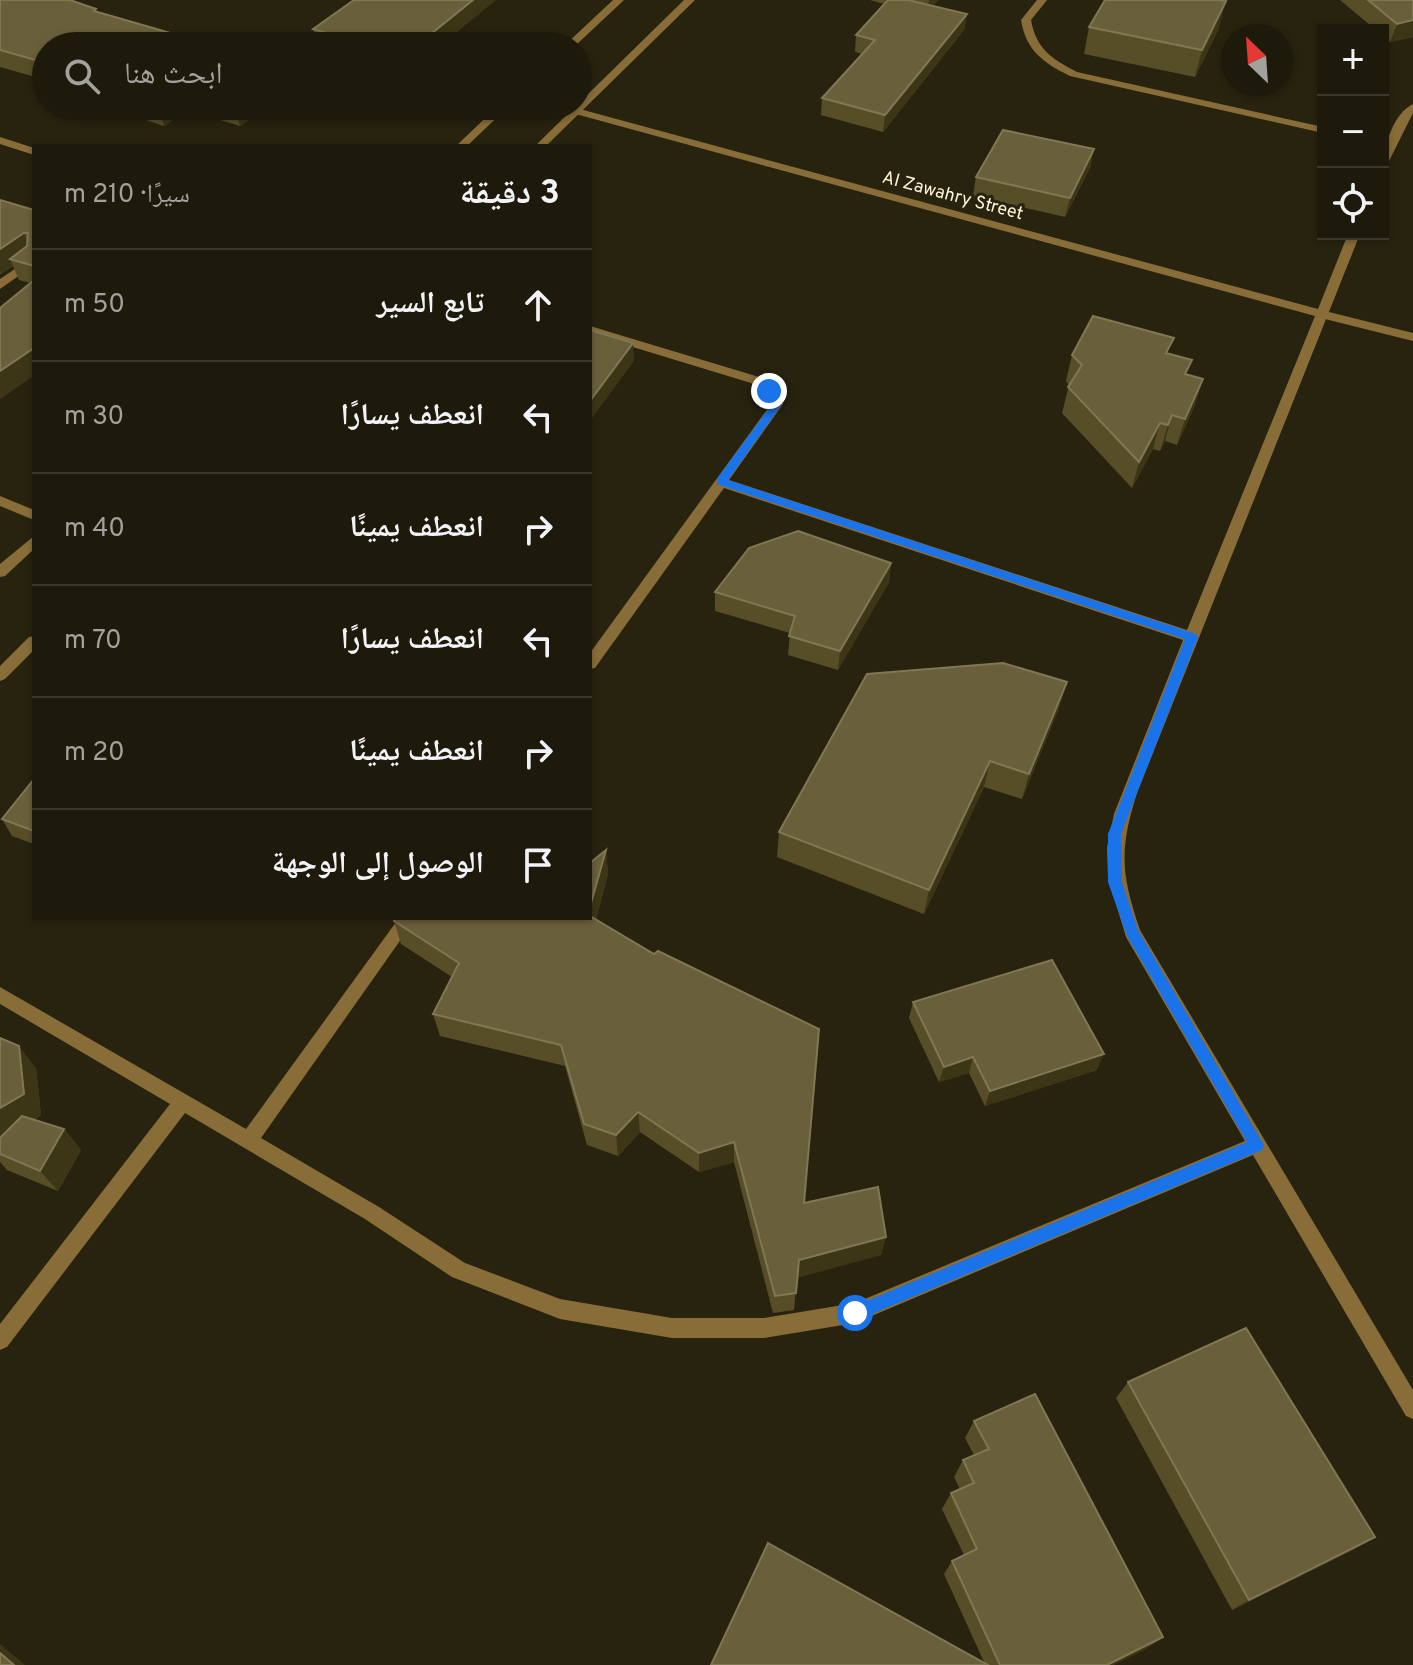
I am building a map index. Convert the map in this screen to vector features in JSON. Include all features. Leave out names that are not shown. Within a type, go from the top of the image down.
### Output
[{"type":"street","points":[[584,32],[619,0]]},
{"type":"street","points":[[592,95],[690,0]]},
{"type":"street","points":[[1042,0],[1026,20],[1028,39],[1044,58],[1074,74],[1317,129]]},
{"type":"street","points":[[1389,142],[1413,107]]},
{"type":"street","name":"Al Zawahry Street","points":[[592,115],[1413,337]]},
{"type":"street","points":[[463,144],[489,120]]},
{"type":"street","points":[[542,144],[567,120]]},
{"type":"street","points":[[0,140],[32,151]]},
{"type":"street","points":[[1352,240],[1115,834],[1115,882],[1132,932],[1413,1409]]},
{"type":"street","points":[[0,285],[32,261]]},
{"type":"street","points":[[592,331],[755,380],[769,391],[777,404],[592,661]]},
{"type":"street","points":[[721,482],[1192,637]]},
{"type":"street","points":[[0,501],[32,514]]},
{"type":"street","points":[[0,572],[32,543]]},
{"type":"street","points":[[0,675],[32,643]]},
{"type":"street","points":[[249,1140],[407,920]]},
{"type":"street","points":[[0,995],[372,1213],[459,1270],[560,1309],[672,1328],[764,1328],[855,1313],[1257,1145]]},
{"type":"street","points":[[0,1340],[184,1101]]},
{"type":"building","points":[[0,0],[70,0],[96,9],[94,11],[167,32],[32,32],[32,59],[0,50]]},
{"type":"building","points":[[354,0],[473,0],[433,32],[323,32],[313,29]]},
{"type":"building","points":[[888,0],[908,0],[967,14],[885,115],[822,98],[875,40],[856,35]]},
{"type":"building","points":[[1105,0],[1226,1],[1202,50],[1089,27]]},
{"type":"building","points":[[1368,0],[1413,0],[1413,20],[1397,24]]},
{"type":"building","points":[[1003,130],[1094,149],[1070,198],[976,177]]},
{"type":"building","points":[[0,200],[32,209],[32,265],[10,259],[27,246],[28,233],[0,249]]},
{"type":"building","points":[[32,282],[32,349],[0,371],[0,308]]},
{"type":"building","points":[[1093,316],[1174,338],[1166,353],[1192,360],[1185,374],[1203,379],[1185,419],[1172,415],[1168,425],[1160,423],[1139,462],[1068,387],[1082,365],[1072,355]]},
{"type":"building","points":[[592,331],[633,343],[592,398]]},
{"type":"building","points":[[798,531],[891,563],[840,651],[789,636],[795,616],[715,592],[749,548]]},
{"type":"building","points":[[1003,663],[1067,682],[1029,774],[990,761],[929,890],[779,832],[867,674]]},
{"type":"building","points":[[32,782],[32,830],[2,819]]},
{"type":"building","points":[[606,850],[592,900],[592,861]]},
{"type":"building","points":[[592,917],[654,954],[658,951],[819,1029],[804,1203],[878,1187],[886,1237],[799,1260],[796,1293],[775,1296],[734,1142],[699,1153],[638,1112],[616,1135],[584,1124],[561,1045],[433,1014],[459,963],[394,921],[592,920]]},
{"type":"building","points":[[1052,960],[1104,1054],[990,1091],[973,1057],[944,1067],[913,1002]]},
{"type":"building","points":[[0,1038],[19,1046],[24,1094],[0,1108]]},
{"type":"building","points":[[22,1116],[64,1129],[40,1171],[0,1154],[0,1138]]},
{"type":"building","points":[[1246,1328],[1375,1537],[1249,1600],[1128,1382]]},
{"type":"building","points":[[1035,1394],[1163,1637],[1107,1665],[1000,1665],[952,1561],[977,1549],[951,1493],[974,1483],[963,1460],[989,1449],[974,1421]]},
{"type":"building","points":[[768,1543],[988,1665],[711,1665]]},
{"type":"building","points":[[0,1653],[14,1665],[0,1665]]},
{"type":"route","points":[[769,391],[777,404],[721,482],[1192,637],[1115,834],[1115,882],[1132,932],[1257,1145],[855,1313]]}]
